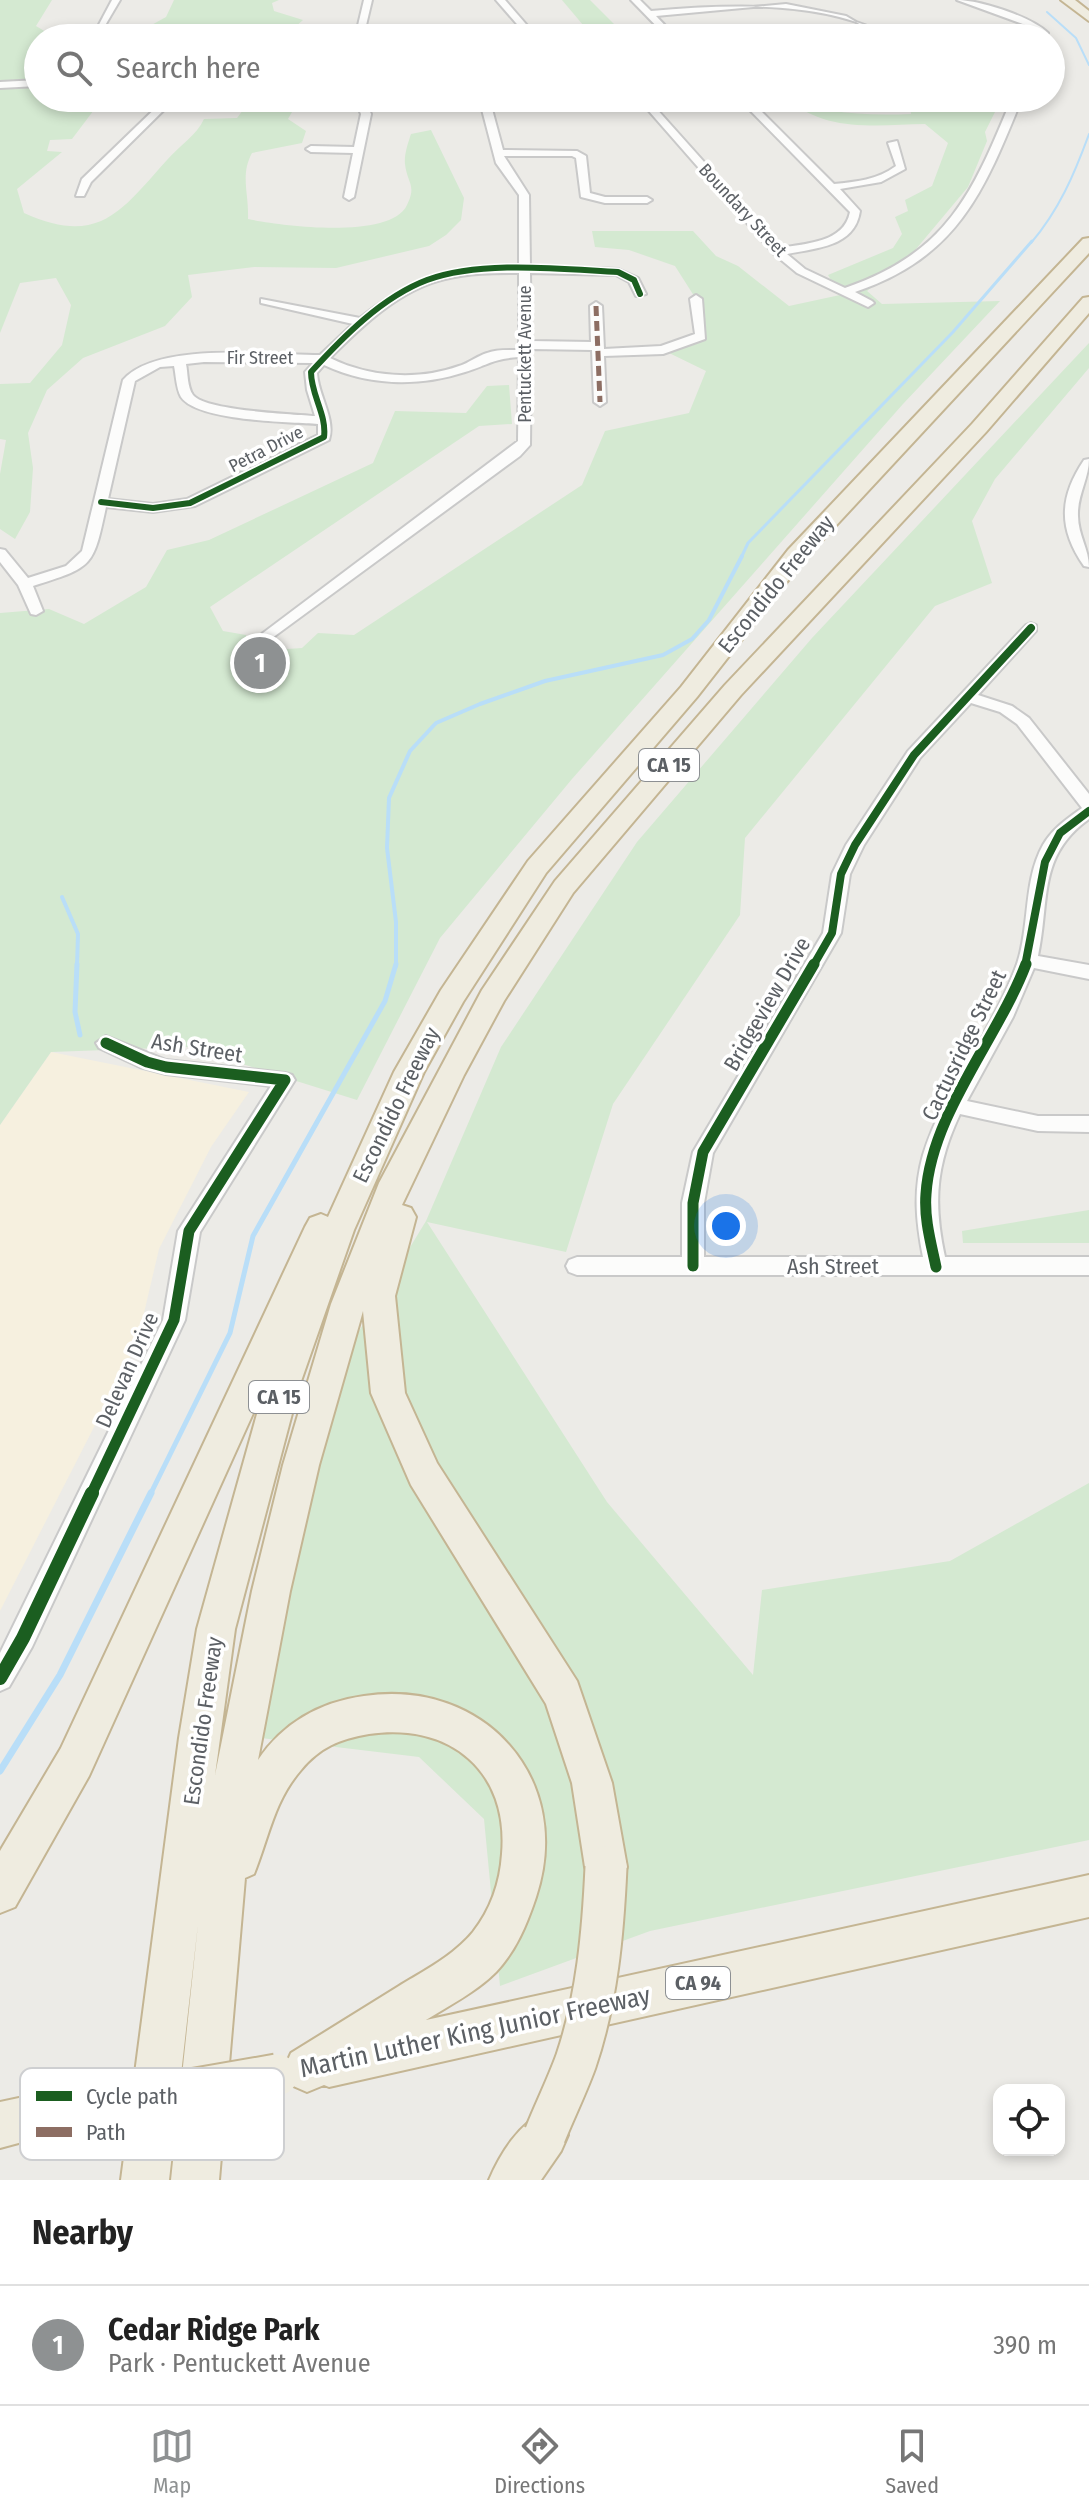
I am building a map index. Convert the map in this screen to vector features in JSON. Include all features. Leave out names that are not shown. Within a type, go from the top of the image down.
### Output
[{"type":"highway","points":[[1067,0],[1089,17]]},
{"type":"highway","name":"Escondido Freeway","points":[[205,2068],[232,1792],[271,1591],[301,1465],[348,1304],[395,1183],[451,997],[537,867],[689,692],[796,555],[1089,243]]},
{"type":"highway","name":"Escondido Freeway","points":[[159,2068],[201,1721],[216,1629],[282,1387],[338,1230],[429,1073],[492,997],[573,877],[733,690],[979,428],[1089,302]]},
{"type":"highway","points":[[429,1073],[400,1215],[378,1296],[388,1393],[424,1474],[563,1695],[592,1783],[606,1867],[604,1930],[589,2016],[575,2063],[545,2135],[513,2180]]},
{"type":"highway","points":[[0,1892],[75,1762],[323,1222],[429,1073]]},
{"type":"highway","points":[[213,1987],[241,1849],[253,1813],[273,1771],[302,1740],[336,1721],[371,1712],[410,1711],[446,1721],[484,1741],[507,1770],[523,1824],[526,1850],[518,1891],[503,1924],[480,1957],[292,2072]]},
{"type":"highway","name":"Martin Luther King Junior Freeway","points":[[284,2074],[1089,1896]]},
{"type":"highway","name":"Escondido Freeway","points":[[145,2180],[147,2160]]},
{"type":"highway","name":"Escondido Freeway","points":[[195,2180],[197,2160]]},
{"type":"street","points":[[102,24],[116,0]]},
{"type":"street","points":[[362,24],[368,0]]},
{"type":"street","points":[[500,0],[521,24]]},
{"type":"street","points":[[635,0],[659,24]]},
{"type":"street","points":[[961,0],[1031,24]]},
{"type":"street","points":[[649,14],[781,1],[849,14],[866,24]]},
{"type":"street","points":[[0,85],[24,84]]},
{"type":"street","points":[[80,194],[86,181],[157,112]]},
{"type":"street","points":[[349,197],[365,112]]},
{"type":"street","name":"Pentuckett Avenue","points":[[268,636],[515,453],[525,442],[524,195],[522,188],[501,163],[488,112]]},
{"type":"street","name":"Boundary Street","points":[[655,112],[778,252],[801,271],[868,303]]},
{"type":"street","points":[[757,112],[855,211],[853,223],[846,233],[820,245],[778,252]]},
{"type":"street","points":[[844,292],[879,280],[917,259],[969,204],[988,169],[1011,112]]},
{"type":"street","points":[[831,187],[872,182],[891,176],[901,167],[893,143]]},
{"type":"street","points":[[311,149],[358,150]]},
{"type":"street","points":[[498,153],[573,153],[581,156],[585,195],[605,200],[647,200]]},
{"type":"street","points":[[322,359],[407,290],[428,279],[465,272],[618,272],[634,280],[640,294]]},
{"type":"street","name":"Fir Street","points":[[101,502],[129,380],[146,368],[179,361],[322,359],[351,373],[372,377],[423,378],[463,369],[492,355],[526,349],[663,350],[701,336],[696,299]]},
{"type":"street","points":[[265,301],[364,323]]},
{"type":"street","points":[[596,306],[600,402]]},
{"type":"street","name":"Petra Drive","points":[[101,502],[153,508],[207,497],[324,437],[323,421],[310,387],[311,372],[322,359]]},
{"type":"street","points":[[179,361],[188,397],[201,407],[323,421]]},
{"type":"street","points":[[1089,463],[1081,473],[1067,507],[1079,550],[1089,563]]},
{"type":"street","points":[[25,584],[61,573],[80,562],[89,552],[101,502]]},
{"type":"street","points":[[0,553],[25,584],[36,611]]},
{"type":"street","name":"Bridgeview Drive","points":[[693,1266],[693,1203],[703,1152],[832,933],[841,874],[855,845],[914,755],[1031,628]]},
{"type":"street","points":[[966,696],[1006,709],[1023,721],[1089,805]]},
{"type":"street","name":"Cactusridge Street","points":[[936,1267],[926,1214],[926,1184],[936,1149],[1003,1018],[1027,960],[1046,855],[1061,832],[1089,811]]},
{"type":"street","points":[[1027,960],[1089,972]]},
{"type":"street","name":"Ash Street","points":[[106,1043],[147,1062],[175,1069],[285,1080]]},
{"type":"street","name":"Delevan Drive","points":[[0,1678],[23,1638],[174,1320],[189,1231],[285,1080]]},
{"type":"street","points":[[956,1105],[1007,1120],[1064,1127],[1089,1124]]},
{"type":"street","name":"Ash Street","points":[[577,1266],[1089,1266]]},
{"type":"shaded area","points":[[51,1052],[249,1092],[211,1147],[159,1249],[137,1343],[0,1611],[0,1125]]},
{"type":"green space","points":[[0,0],[52,0],[37,24],[24,24],[24,112],[92,112],[72,139],[50,140],[47,151],[62,152],[17,189],[24,213],[50,223],[72,226],[90,225],[106,218],[136,195],[204,119],[237,118],[242,112],[292,112],[288,119],[306,131],[302,143],[252,153],[246,169],[248,219],[334,228],[380,223],[397,216],[407,205],[411,193],[405,160],[411,134],[431,130],[464,198],[461,220],[429,246],[336,268],[254,267],[188,275],[192,297],[165,326],[83,358],[47,390],[28,433],[33,468],[30,512],[15,539],[0,529],[0,474],[6,440],[0,439],[0,384],[30,383],[62,345],[71,305],[56,278],[20,283],[0,333]]},
{"type":"green space","points":[[174,0],[279,0],[272,3],[274,11],[303,20],[299,24],[153,24],[166,17]]},
{"type":"green space","points":[[562,0],[590,0],[614,24],[582,24]]},
{"type":"green space","points":[[808,112],[995,112],[985,132],[987,141],[968,187],[911,255],[867,291],[882,304],[1000,301],[903,404],[572,779],[440,938],[357,1100],[188,1047],[51,1052],[0,1125],[0,613],[49,609],[84,624],[146,587],[167,550],[209,540],[373,463],[395,411],[466,413],[487,386],[509,385],[512,424],[479,426],[210,607],[223,631],[246,635],[247,643],[258,651],[302,648],[318,633],[354,635],[582,485],[605,431],[689,413],[706,371],[663,350],[701,336],[696,299],[675,266],[629,250],[595,247],[592,231],[693,231],[716,256],[738,266],[789,306],[840,295],[828,275],[893,248],[902,234],[895,217],[908,211],[905,200],[932,186],[948,143],[925,124],[852,124]]},
{"type":"green space","points":[[1089,343],[1089,368],[995,479],[972,521],[992,583],[935,606],[745,838],[740,915],[613,1104],[566,1252],[427,1222],[607,1502],[753,1675],[762,1590],[950,1561],[1089,1483],[1089,1840],[650,1931],[500,1986],[484,1819],[419,1757],[261,1738],[315,1473],[353,1341],[426,1221],[501,1047],[637,842],[812,638]]},
{"type":"green space","points":[[1089,1210],[1089,1243],[963,1243],[962,1231]]},
{"type":"waterway","points":[[1047,12],[1060,24]]},
{"type":"waterway","points":[[1065,28],[1076,38],[1089,65]]},
{"type":"waterway","points":[[1031,243],[1065,192],[1089,134]]},
{"type":"waterway","points":[[741,557],[748,543],[953,332],[1032,241]]},
{"type":"waterway","points":[[396,964],[396,922],[387,848],[389,798],[410,751],[436,723],[480,704],[545,681],[663,655],[692,639],[709,620],[741,557]]},
{"type":"waterway","points":[[62,897],[78,934],[77,966]]},
{"type":"waterway","points":[[77,964],[75,1012],[80,1035]]},
{"type":"waterway","points":[[150,1495],[230,1333],[253,1236],[385,1001],[396,964]]},
{"type":"waterway","points":[[0,1771],[60,1675],[150,1495]]},
{"type":"marked path","points":[[596,306],[600,402]]},
{"type":"cycle path","points":[[101,502],[153,508],[190,503],[324,437],[324,423],[313,390],[311,372],[365,320],[397,296],[427,280],[493,270],[618,272],[634,280],[640,294]]},
{"type":"cycle path","points":[[693,1266],[693,1203],[703,1152],[832,933],[841,874],[855,845],[914,755],[1031,628]]},
{"type":"cycle path","points":[[936,1267],[926,1204],[934,1154],[944,1126],[1003,1017],[1027,961],[1040,878],[1051,847],[1060,833],[1089,811]]},
{"type":"cycle path","points":[[0,1678],[23,1638],[174,1320],[189,1231],[285,1080],[166,1067],[147,1062],[106,1043]]},
{"type":"place","name":"Cedar Ridge Park","points":[[260,663]]}]
